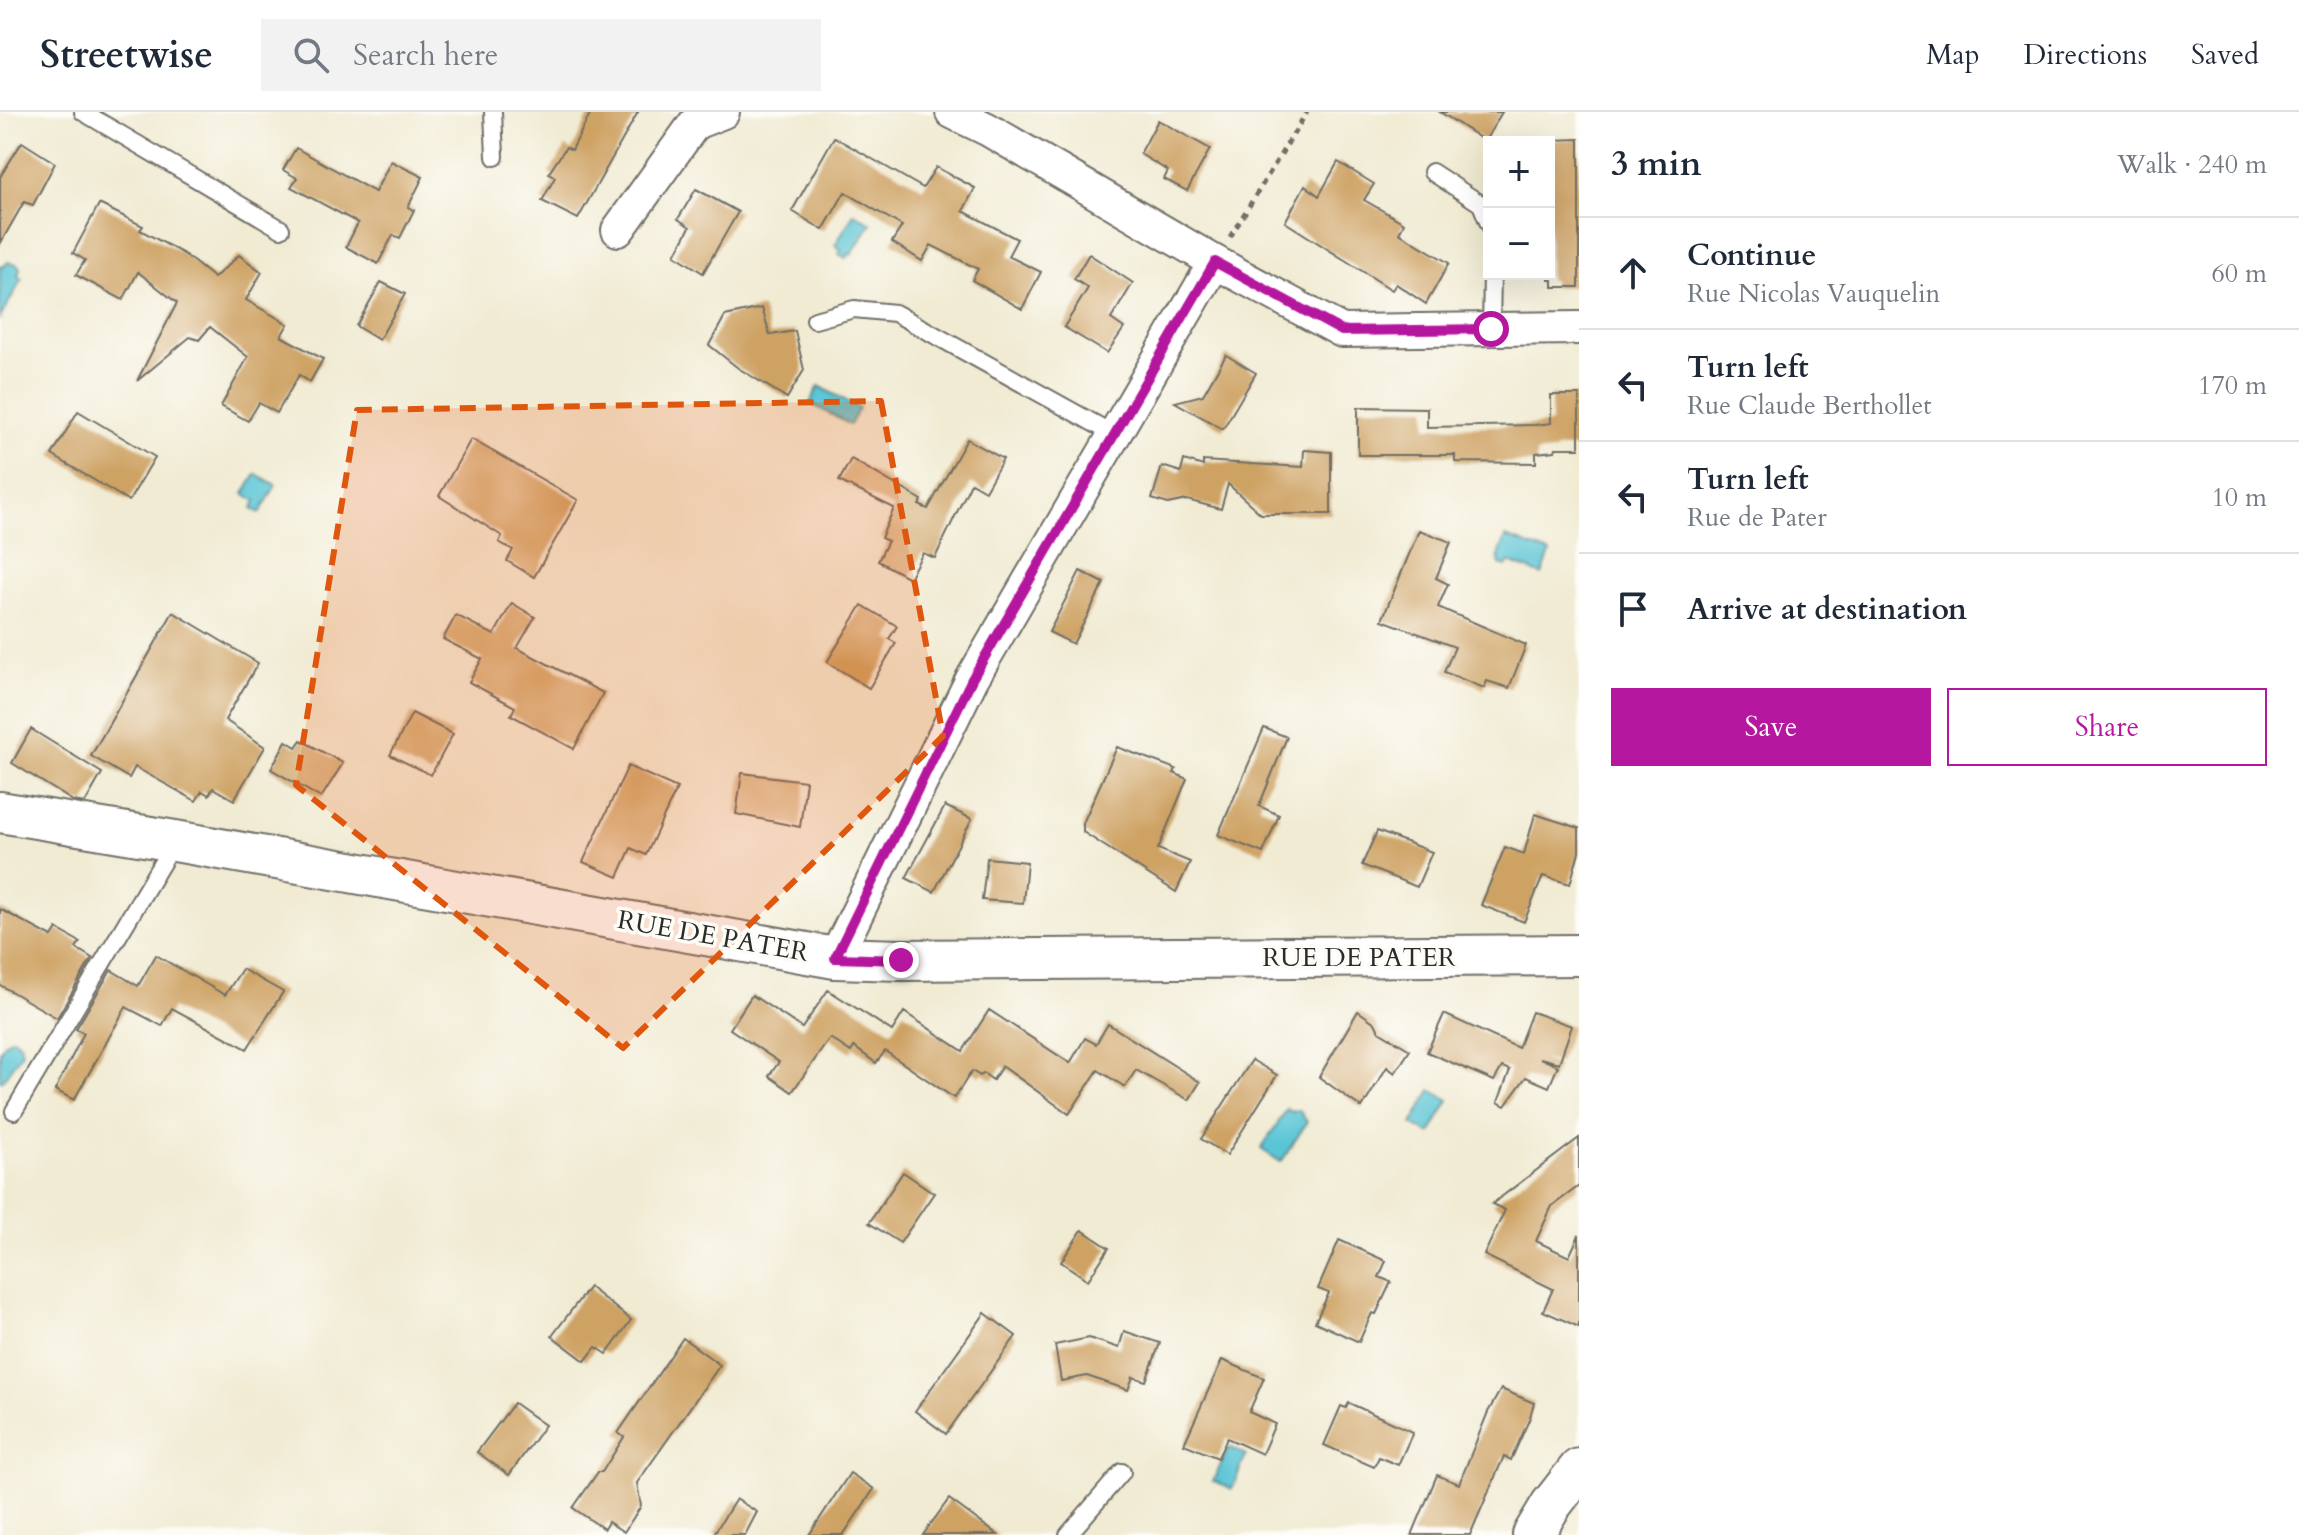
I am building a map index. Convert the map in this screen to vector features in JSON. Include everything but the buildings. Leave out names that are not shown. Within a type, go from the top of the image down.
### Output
[{"type":"street","points":[[618,230],[695,123],[723,112]]},
{"type":"street","points":[[952,112],[1342,331],[1579,328]]},
{"type":"street","points":[[835,958],[972,679],[1215,262]]},
{"type":"street","name":"RUE DE PATER","points":[[0,812],[835,958],[1579,955]]},
{"type":"street","points":[[1533,1535],[1579,1469]]},
{"type":"street","points":[[1552,1535],[1579,1514]]},
{"type":"lane","points":[[83,112],[281,229]]},
{"type":"lane","points":[[493,112],[495,157]]},
{"type":"lane","points":[[1432,172],[1481,204],[1483,209]]},
{"type":"lane","points":[[1491,329],[1492,280]]},
{"type":"lane","points":[[815,320],[854,309],[895,313],[1115,435]]},
{"type":"lane","points":[[14,1111],[175,841]]},
{"type":"lane","points":[[1068,1535],[1122,1472]]},
{"type":"path","points":[[1215,262],[1307,112]]},
{"type":"highlighted area","points":[[881,401],[943,736],[623,1048],[296,785],[357,410]]},
{"type":"water","points":[[854,213],[871,223],[846,258],[839,254],[841,249],[835,245]]},
{"type":"water","points":[[8,262],[17,264],[20,268],[18,276],[22,279],[0,318],[0,266]]},
{"type":"water","points":[[819,386],[859,408],[850,425],[810,403]]},
{"type":"water","points":[[256,474],[276,485],[260,513],[252,509],[256,501],[244,494]]},
{"type":"water","points":[[1506,537],[1550,553],[1542,575],[1509,562],[1506,567],[1499,564],[1498,558]]},
{"type":"water","points":[[13,1038],[20,1043],[22,1052],[2,1081],[0,1051],[5,1042]]},
{"type":"water","points":[[1431,1090],[1449,1100],[1430,1134],[1412,1124]]},
{"type":"water","points":[[1287,1109],[1291,1112],[1299,1110],[1307,1122],[1281,1162],[1261,1149]]},
{"type":"water","points":[[1229,1447],[1246,1455],[1232,1489],[1213,1481]]},
{"type":"route","points":[[901,960],[835,958],[972,679],[1215,262],[1342,331],[1491,329]]}]
